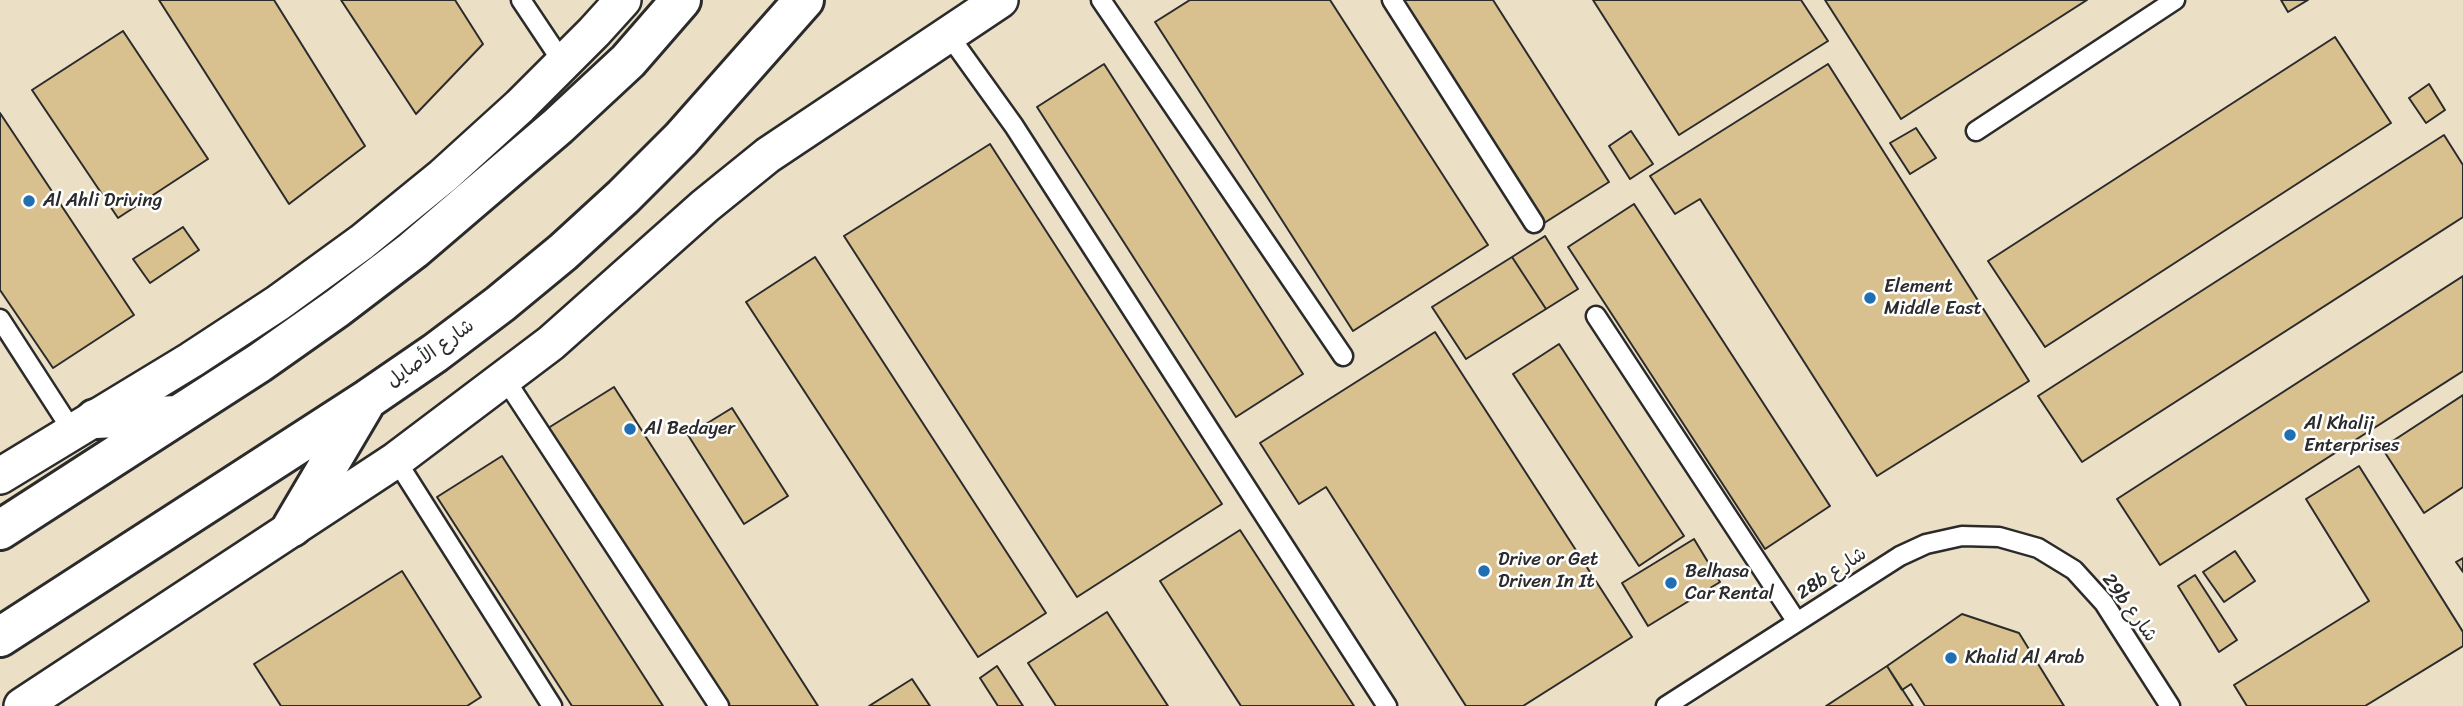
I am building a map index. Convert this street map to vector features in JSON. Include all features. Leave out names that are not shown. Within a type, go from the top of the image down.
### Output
[{"type":"main road","points":[[0,530],[179,415],[337,308],[413,250],[487,190],[558,127],[628,61],[681,0]]},
{"type":"main road","name":"شارع الأصايل","points":[[0,637],[368,400],[500,304],[593,224],[681,139],[803,0]]},
{"type":"main road","points":[[292,527],[368,400]]},
{"type":"main road","points":[[84,425],[179,415]]},
{"type":"street","points":[[0,477],[278,303],[362,242],[443,176],[520,106],[623,0]]},
{"type":"street","points":[[22,706],[396,460],[551,343],[705,206],[768,155],[1000,0]]},
{"type":"lane","points":[[521,0],[564,63]]},
{"type":"lane","points":[[1101,0],[1343,356]]},
{"type":"lane","points":[[1392,0],[1534,223]]},
{"type":"lane","points":[[1976,131],[2175,0]]},
{"type":"lane","points":[[948,34],[1014,126],[1387,706]]},
{"type":"lane","points":[[1596,316],[1797,622]]},
{"type":"lane","points":[[0,319],[84,425]]},
{"type":"lane","points":[[505,379],[719,706]]},
{"type":"lane","points":[[396,460],[552,706]]},
{"type":"lane","name":"28b شارع","points":[[1666,706],[1900,556],[1926,544],[1962,536],[1999,537]]},
{"type":"lane","name":"29b شارع","points":[[1999,537],[2038,548],[2074,570],[2105,603],[2170,706]]},
{"type":"shaded area","points":[[0,0],[2463,0],[2463,706],[0,706]]},
{"type":"building","points":[[159,0],[274,0],[365,146],[289,204]]},
{"type":"building","points":[[341,0],[455,0],[483,44],[416,114]]},
{"type":"building","points":[[1190,0],[1330,0],[1488,245],[1353,331],[1155,22]]},
{"type":"building","points":[[1397,0],[1493,0],[1609,182],[1541,225]]},
{"type":"building","points":[[1593,0],[1801,0],[1828,41],[1679,135]]},
{"type":"building","points":[[1825,0],[2087,0],[1901,119]]},
{"type":"building","points":[[2281,0],[2308,0],[2288,12]]},
{"type":"building","points":[[123,31],[208,159],[118,218],[32,90]]},
{"type":"building","points":[[2335,37],[2391,123],[2045,347],[1988,261]]},
{"type":"building","points":[[1104,64],[1303,374],[1236,417],[1037,107]]},
{"type":"building","name":"Element Middle East","points":[[1828,64],[2029,381],[1877,476],[1700,199],[1675,214],[1650,176]]},
{"type":"building","points":[[2429,84],[2445,110],[2426,123],[2409,98]]},
{"type":"building","name":"Al Ahli Driving","points":[[0,113],[134,315],[53,368],[0,290]]},
{"type":"building","points":[[1916,128],[1936,158],[1910,174],[1890,143]]},
{"type":"building","points":[[1631,131],[1653,164],[1630,179],[1609,146]]},
{"type":"building","points":[[2444,135],[2463,165],[2463,217],[2082,462],[2038,396]]},
{"type":"building","points":[[990,144],[1222,504],[1077,597],[844,236]]},
{"type":"building","points":[[1634,204],[1830,506],[1765,549],[1568,247]]},
{"type":"building","points":[[183,227],[199,250],[150,283],[133,259]]},
{"type":"building","points":[[1545,236],[1578,289],[1546,309],[1512,257]]},
{"type":"building","points":[[815,257],[1046,613],[978,657],[746,302]]},
{"type":"building","points":[[1512,257],[1546,309],[1466,359],[1432,307]]},
{"type":"building","name":"Al Khalij Enterprises","points":[[2463,276],[2463,371],[2160,565],[2117,499]]},
{"type":"building","name":"Drive or Get Driven In It","points":[[1435,332],[1632,637],[1523,706],[1466,706],[1326,487],[1299,504],[1260,443]]},
{"type":"building","points":[[1559,344],[1684,536],[1639,566],[1513,374]]},
{"type":"building","points":[[614,387],[818,706],[722,706],[545,430]]},
{"type":"building","points":[[2463,395],[2463,487],[2424,513],[2382,448]]},
{"type":"building","points":[[732,408],[788,496],[744,524],[688,435]]},
{"type":"building","points":[[502,456],[663,706],[572,706],[437,497]]},
{"type":"building","points":[[2359,466],[2463,632],[2463,646],[2365,706],[2247,706],[2234,685],[2369,601],[2306,499]]},
{"type":"building","points":[[1240,530],[1354,706],[1241,706],[1160,581]]},
{"type":"building","name":"Belhasa Car Rental","points":[[1694,539],[1720,582],[1648,626],[1622,583]]},
{"type":"building","points":[[2235,551],[2255,581],[2224,602],[2203,572]]},
{"type":"building","points":[[2463,558],[2463,572],[2456,562]]},
{"type":"building","points":[[402,571],[481,697],[467,706],[281,706],[254,664]]},
{"type":"building","points":[[2195,575],[2237,640],[2219,652],[2178,586]]},
{"type":"building","points":[[1107,612],[1168,706],[1056,706],[1028,663]]},
{"type":"building","points":[[1962,614],[2019,633],[2064,706],[1925,706],[1911,684],[1902,690],[1887,666]]},
{"type":"building","points":[[997,666],[1023,706],[998,706],[980,678]]},
{"type":"building","points":[[1887,666],[1913,706],[1826,706]]},
{"type":"building","points":[[912,679],[930,706],[869,706]]},
{"type":"place","name":"Al Ahli Driving","points":[[29,201]]},
{"type":"place","name":"Element Middle East","points":[[1870,298]]},
{"type":"place","name":"Al Bedayer","points":[[630,429]]},
{"type":"place","name":"Al Khalij Enterprises","points":[[2290,435]]},
{"type":"place","name":"Drive or Get Driven In It","points":[[1484,571]]},
{"type":"place","name":"Belhasa Car Rental","points":[[1671,583]]},
{"type":"place","name":"Khalid Al Arab","points":[[1951,658]]}]
